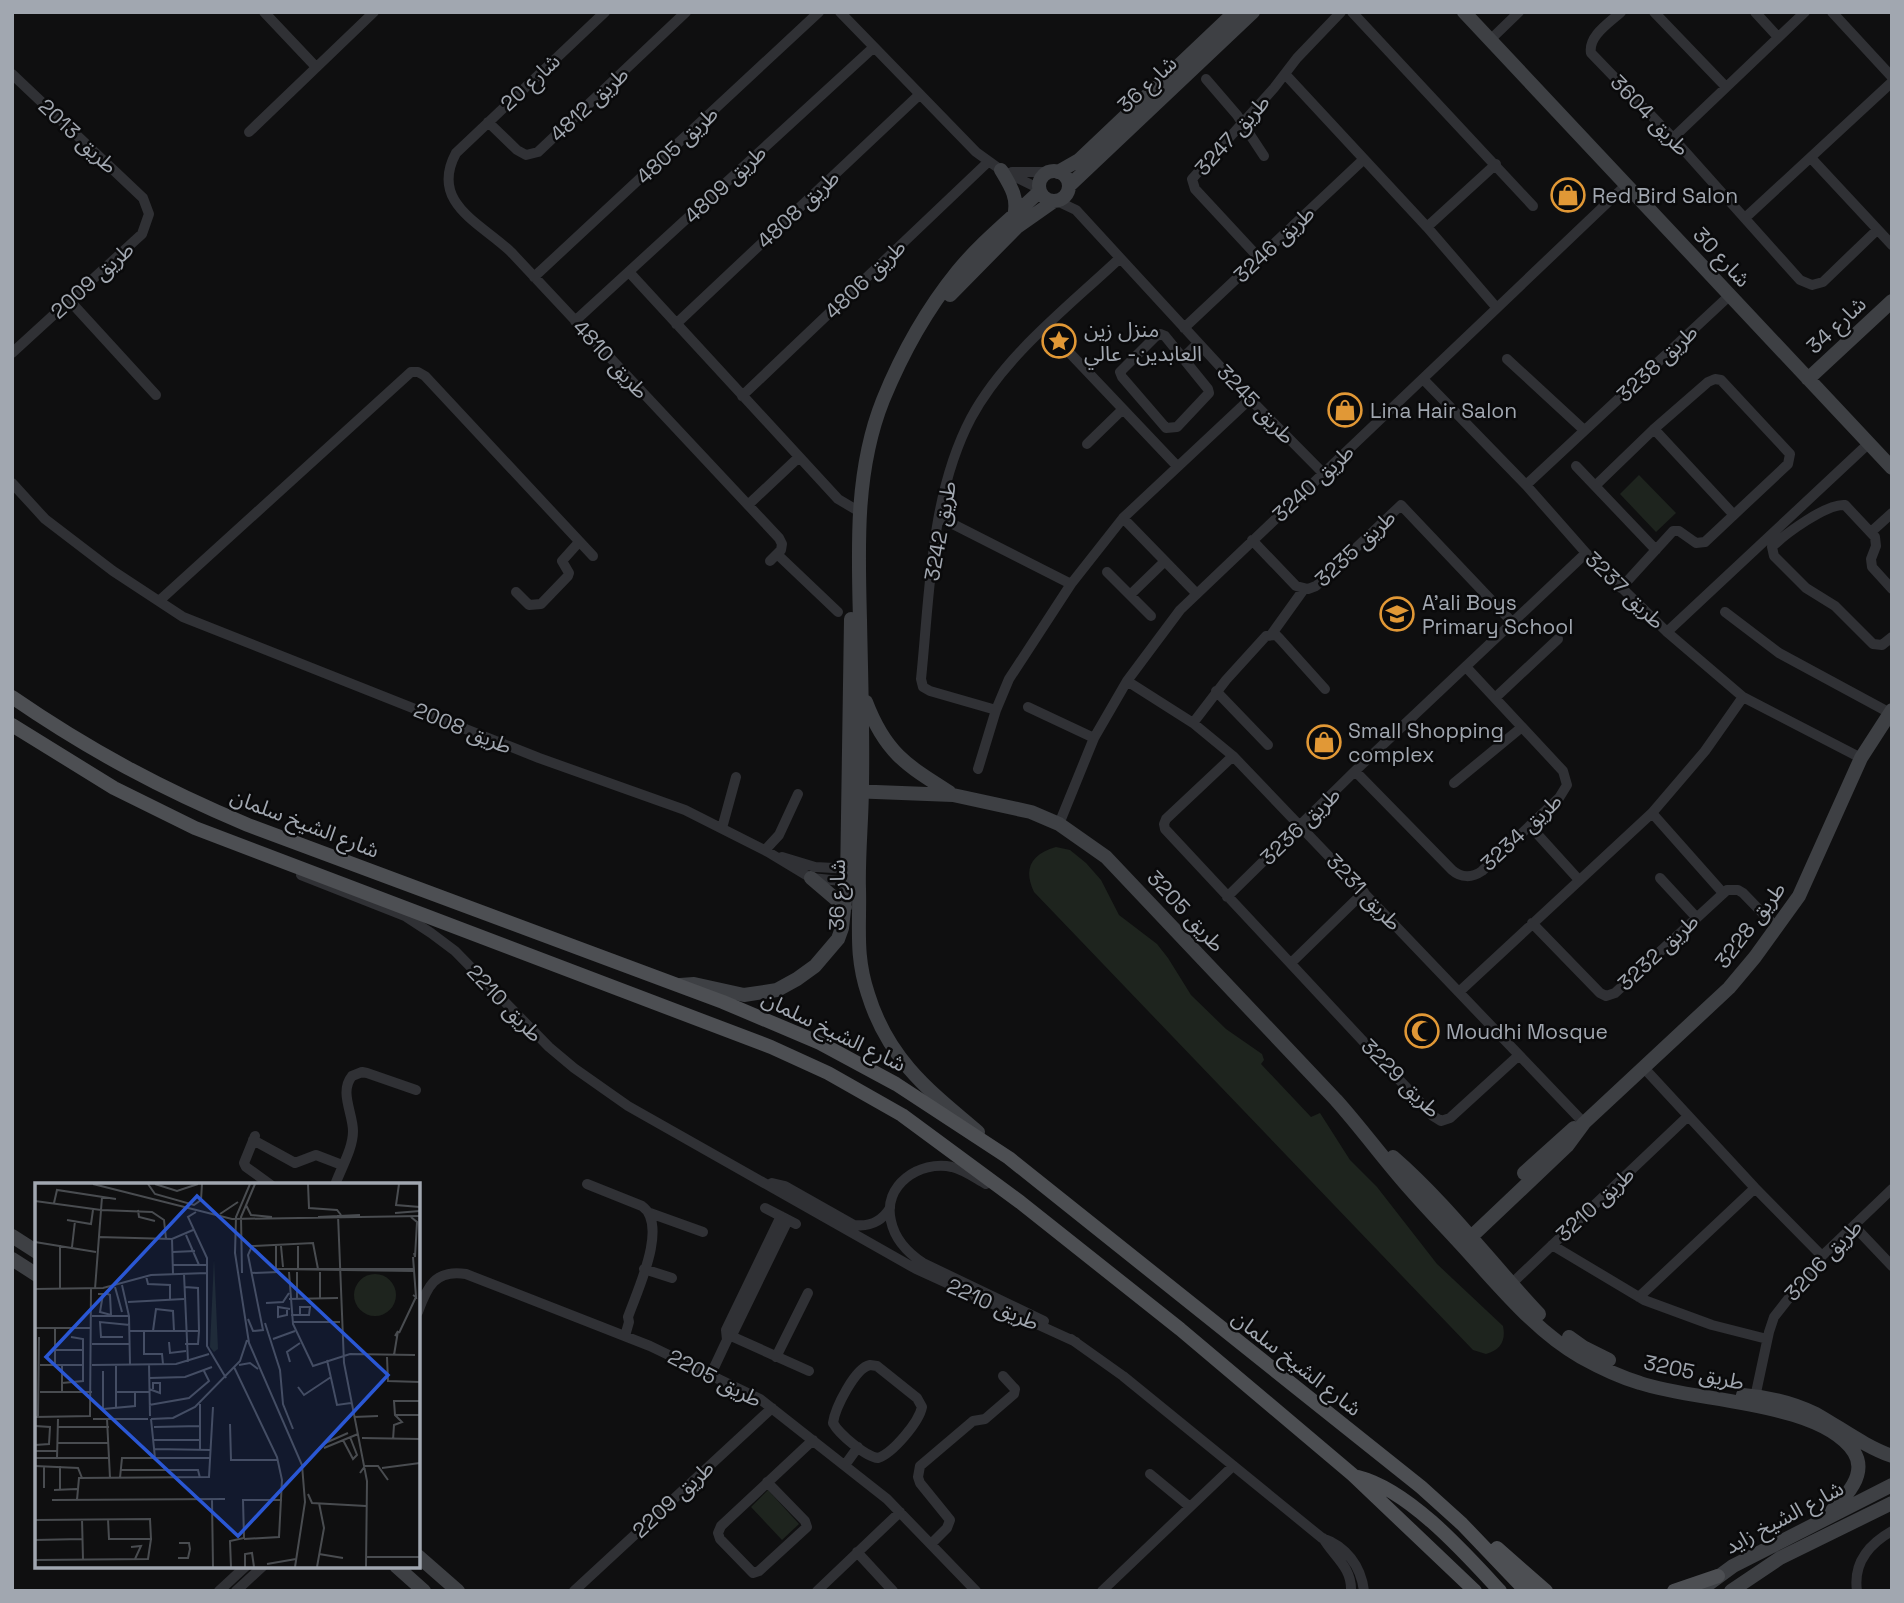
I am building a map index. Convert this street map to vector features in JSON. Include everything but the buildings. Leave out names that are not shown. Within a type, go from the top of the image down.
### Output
[{"type":"main road","name":"شارع الشيخ سلمان","points":[[12,697],[68,735],[184,799],[680,985],[820,1043],[896,1084],[1009,1158],[1421,1487],[1462,1524],[1526,1591]]},
{"type":"main road","name":"شارع الشيخ سلمان","points":[[12,725],[114,788],[174,818],[236,845],[771,1047],[828,1073],[902,1115],[1020,1202],[1180,1329],[1353,1475],[1471,1587]]},
{"type":"main road","points":[[1353,1475],[1374,1482],[1401,1497],[1456,1546],[1500,1591]]},
{"type":"main road","points":[[1462,1524],[1519,1566],[1546,1591]]},
{"type":"main road","points":[[1674,1591],[1718,1576]]},
{"type":"street","points":[[264,12],[316,67]]},
{"type":"street","points":[[249,132],[374,12]]},
{"type":"street","name":"شارع 20","points":[[456,153],[605,12]]},
{"type":"street","name":"طريق 4812","points":[[488,122],[517,150],[526,155],[538,152],[686,12]]},
{"type":"street","name":"طريق 4805","points":[[534,277],[819,12]]},
{"type":"street","points":[[840,12],[988,162],[1001,170],[1040,190],[1045,198],[1062,194],[1066,177],[1053,172],[1001,170]]},
{"type":"street","name":"شارع 36","points":[[1053,172],[1079,160],[1235,12]]},
{"type":"street","name":"شارع 36","points":[[907,351],[966,277],[1017,227],[1062,194],[1253,12]]},
{"type":"street","name":"طريق 3247","points":[[1258,258],[1195,189],[1192,179],[1297,58],[1341,12]]},
{"type":"street","points":[[1352,12],[1533,206]]},
{"type":"street","name":"شارع 30","points":[[1464,12],[1892,468]]},
{"type":"street","points":[[1490,40],[1519,12]]},
{"type":"street","name":"طريق 3604","points":[[1621,12],[1593,38],[1591,53],[1800,280],[1812,285],[1822,282],[1877,230]]},
{"type":"street","points":[[1654,12],[1726,87]]},
{"type":"street","points":[[1755,12],[1778,37]]},
{"type":"street","points":[[1672,138],[1805,12]]},
{"type":"street","points":[[1832,12],[1892,77]]},
{"type":"street","name":"طريق 4809","points":[[575,321],[874,47]]},
{"type":"street","name":"طريق 2013","points":[[12,74],[143,198]]},
{"type":"street","points":[[1285,74],[1427,227],[1496,307]]},
{"type":"street","points":[[1206,79],[1237,115],[1264,156]]},
{"type":"street","points":[[1745,218],[1892,82]]},
{"type":"street","name":"طريق 4808","points":[[676,324],[919,95]]},
{"type":"street","name":"طريق 4810","points":[[456,153],[448,178],[455,204],[503,245],[534,277],[781,541],[782,547],[773,557],[838,612]]},
{"type":"street","points":[[1811,158],[1892,245]]},
{"type":"street","name":"طريق 3246","points":[[1184,328],[1364,159]]},
{"type":"street","name":"طريق 4806","points":[[742,396],[988,162]]},
{"type":"street","points":[[1427,227],[1496,164]]},
{"type":"street","points":[[1001,170],[1015,195],[1014,216]]},
{"type":"street","points":[[1040,190],[1041,179],[1053,172]]},
{"type":"street","name":"طريق 3240","points":[[1059,824],[1094,738],[1127,681],[1166,627],[1196,593],[1626,186]]},
{"type":"street","name":"شارع 36","points":[[1009,1158],[911,1073],[893,1050],[878,1021],[860,967],[853,876],[861,691],[860,512],[863,471],[874,426],[907,351],[957,271],[1040,190]]},
{"type":"street","name":"طريق 3245","points":[[1062,194],[1250,399],[1323,473]]},
{"type":"street","name":"طريق 2009","points":[[12,353],[142,234],[149,221],[143,198]]},
{"type":"street","name":"طريق 3242","points":[[996,710],[930,691],[923,687],[921,679],[939,517],[952,468],[971,418],[992,387],[1018,356],[1120,258]]},
{"type":"street","points":[[629,272],[838,499],[860,512]]},
{"type":"street","name":"طريق 3238","points":[[1526,485],[1729,296]]},
{"type":"street","points":[[69,300],[156,395]]},
{"type":"street","name":"شارع 34","points":[[1808,379],[1892,301]]},
{"type":"street","points":[[1046,328],[1177,466]]},
{"type":"street","points":[[1160,334],[1165,336],[1182,359],[1208,389],[1209,394],[1177,427],[1171,429],[1167,428],[1120,372],[1160,334]]},
{"type":"street","points":[[1182,359],[1198,343]]},
{"type":"street","points":[[1507,359],[1584,430]]},
{"type":"street","points":[[159,601],[411,372],[425,376],[593,556]]},
{"type":"street","name":"طريق 3237","points":[[1423,379],[1526,485],[1586,553],[1667,632],[1743,697],[1861,758]]},
{"type":"street","points":[[1595,486],[1654,429],[1715,379],[1721,380],[1787,448],[1791,457],[1788,464],[1705,542],[1696,543],[1675,530],[1621,589]]},
{"type":"street","points":[[978,769],[996,710],[1009,679],[1071,584],[1123,518],[1250,399]]},
{"type":"street","points":[[1087,444],[1123,409]]},
{"type":"street","points":[[1654,429],[1733,513]]},
{"type":"street","points":[[1667,632],[1868,444]]},
{"type":"street","points":[[748,505],[799,457]]},
{"type":"street","points":[[1576,466],[1656,550]]},
{"type":"street","name":"طريق 2008","points":[[12,483],[45,519],[113,571],[183,617],[539,758],[685,810],[766,851],[811,878],[853,876]]},
{"type":"street","name":"طريق 3235","points":[[1252,540],[1296,586],[1304,589],[1316,586],[1401,505],[1512,622]]},
{"type":"street","points":[[1892,589],[1872,567],[1871,559],[1876,542],[1871,532],[1848,507],[1837,505],[1806,521],[1773,545],[1772,551],[1803,585],[1835,606],[1873,644],[1882,645],[1892,637]]},
{"type":"street","points":[[1871,532],[1892,513]]},
{"type":"street","points":[[939,517],[1071,584]]},
{"type":"street","points":[[1123,518],[1196,593]]},
{"type":"street","points":[[516,592],[529,605],[541,604],[568,576],[563,557],[579,541]]},
{"type":"street","name":"طريق 3236","points":[[1227,897],[1355,771],[1586,553]]},
{"type":"street","points":[[1130,595],[1164,562]]},
{"type":"street","points":[[1107,572],[1151,616]]},
{"type":"street","name":"شارع 36","points":[[856,786],[849,657],[859,576]]},
{"type":"street","points":[[1193,723],[1216,691],[1262,639],[1271,635],[1304,589]]},
{"type":"street","points":[[1725,612],[1779,653],[1891,712]]},
{"type":"street","points":[[1271,635],[1280,639],[1325,689]]},
{"type":"street","points":[[1495,698],[1558,639]]},
{"type":"street","name":"طريق 3234","points":[[1355,771],[1452,870],[1462,876],[1472,876],[1482,871],[1563,794],[1567,780],[1563,771],[1466,667]]},
{"type":"street","name":"طريق 3231","points":[[1127,681],[1193,723],[1233,755],[1584,1123]]},
{"type":"street","points":[[861,691],[883,739],[897,757],[909,768],[953,795]]},
{"type":"street","points":[[1216,691],[1268,746]]},
{"type":"street","points":[[1459,992],[1652,813],[1705,751],[1743,697]]},
{"type":"street","points":[[1028,707],[1094,738]]},
{"type":"street","name":"طريق 3228","points":[[1466,1238],[1570,1143],[1584,1123],[1729,988],[1755,957],[1799,896],[1861,758],[1891,712]]},
{"type":"street","points":[[1454,783],[1522,727]]},
{"type":"street","name":"طريق 3229","points":[[1233,755],[1166,818],[1165,830],[1438,1120],[1450,1118],[1518,1056]]},
{"type":"street","points":[[722,828],[736,777]]},
{"type":"street","name":"طريق 3205","points":[[856,786],[953,795],[1031,812],[1059,824],[1106,857],[1367,1135],[1437,1218],[1466,1238]]},
{"type":"street","points":[[766,851],[779,835],[798,794]]},
{"type":"street","points":[[1652,813],[1723,893],[1733,889],[1743,893],[1777,928]]},
{"type":"street","points":[[1530,826],[1579,880]]},
{"type":"street","name":"طريق 2210","points":[[236,845],[279,867],[405,916],[418,924],[455,951],[526,1024],[574,1068],[628,1106],[916,1269],[1076,1342]]},
{"type":"street","name":"طريق 2008","points":[[766,851],[853,876]]},
{"type":"street","name":"شارع 36","points":[[680,985],[694,984],[744,995],[777,990],[797,979],[824,957],[838,939],[853,876]]},
{"type":"street","points":[[811,878],[845,906]]},
{"type":"street","points":[[1660,878],[1696,918]]},
{"type":"street","points":[[1291,963],[1364,892]]},
{"type":"street","name":"طريق 3232","points":[[1532,923],[1600,993],[1609,996],[1723,893]]},
{"type":"street","points":[[1644,1068],[1822,1256]]},
{"type":"street","points":[[336,1183],[352,1138],[346,1090],[352,1076],[356,1073],[367,1073],[416,1090]]},
{"type":"street","name":"طريق 3210","points":[[1507,1287],[1688,1116]]},
{"type":"street","name":"طريق 3205","points":[[1367,1135],[1411,1173],[1507,1287],[1583,1347],[1639,1374],[1755,1401],[1810,1421],[1829,1431],[1854,1453],[1858,1475],[1850,1491],[1824,1519]]},
{"type":"street","points":[[268,1183],[244,1163],[254,1138],[295,1163],[303,1162],[316,1154],[342,1165]]},
{"type":"street","points":[[890,1208],[898,1185],[907,1176],[933,1166],[961,1170],[1020,1202]]},
{"type":"street","name":"طريق 2210","points":[[764,1183],[785,1186],[854,1225],[875,1223],[890,1208]]},
{"type":"street","points":[[587,1184],[642,1206],[650,1213],[703,1232]]},
{"type":"street","points":[[1639,1297],[1755,1188]]},
{"type":"street","name":"طريق 3206","points":[[1755,1401],[1774,1317],[1822,1256],[1892,1189]]},
{"type":"street","points":[[765,1208],[788,1220],[772,1244],[744,1302],[726,1330],[729,1338],[809,1371]]},
{"type":"street","name":"طريق 2210","points":[[890,1208],[890,1221],[897,1238],[909,1253],[923,1263],[1029,1313],[1076,1342],[1123,1376],[1322,1538]]},
{"type":"street","points":[[622,1334],[623,1322],[628,1317],[653,1237],[654,1225],[650,1213]]},
{"type":"street","points":[[1854,1226],[1892,1266]]},
{"type":"street","points":[[12,1236],[35,1251]]},
{"type":"street","points":[[1552,1245],[1639,1297],[1712,1325],[1767,1339]]},
{"type":"street","points":[[12,1259],[35,1274]]},
{"type":"street","points":[[644,1269],[672,1278]]},
{"type":"street","name":"طريق 2205","points":[[420,1307],[436,1279],[445,1274],[456,1273],[514,1292],[622,1334],[748,1392],[845,1465],[900,1512],[976,1591]]},
{"type":"street","points":[[776,1357],[808,1293]]},
{"type":"street","points":[[710,1374],[729,1338]]},
{"type":"street","points":[[877,1366],[917,1398],[922,1407],[916,1420],[885,1456],[873,1458],[858,1447],[839,1432],[833,1423],[834,1418],[861,1368],[877,1366]]},
{"type":"street","points":[[931,1544],[947,1528],[950,1520],[920,1483],[920,1466],[973,1421],[985,1419],[1014,1394],[1015,1389],[1003,1376]]},
{"type":"street","name":"طريق 3205","points":[[1755,1401],[1771,1397],[1814,1413],[1892,1456]]},
{"type":"street","name":"طريق 2209","points":[[574,1591],[772,1408]]},
{"type":"street","points":[[767,1482],[805,1521],[807,1527],[759,1572],[753,1573],[720,1539],[718,1533],[721,1526],[767,1482],[813,1440]]},
{"type":"street","points":[[845,1465],[858,1447]]},
{"type":"street","points":[[1102,1591],[1233,1466]]},
{"type":"street","points":[[1150,1474],[1190,1507]]},
{"type":"street","name":"شارع الشيخ زايد","points":[[1703,1589],[1718,1576],[1892,1485]]},
{"type":"street","name":"شارع الشيخ زايد","points":[[1731,1591],[1780,1558],[1892,1503]]},
{"type":"street","points":[[817,1591],[900,1512]]},
{"type":"street","points":[[1857,1591],[1859,1562],[1875,1542],[1892,1531]]},
{"type":"street","points":[[1322,1538],[1346,1568],[1351,1581],[1351,1591]]},
{"type":"street","points":[[1322,1538],[1339,1546],[1352,1559],[1360,1571],[1364,1591]]},
{"type":"street","points":[[857,1552],[893,1591]]},
{"type":"street","points":[[420,1558],[458,1591]]},
{"type":"street","points":[[219,1591],[244,1568]]},
{"type":"street","points":[[236,1591],[260,1568]]},
{"type":"street","points":[[398,1568],[424,1591]]},
{"type":"shaded area","points":[[1639,475],[1676,513],[1656,532],[1620,494]]},
{"type":"shaded area","points":[[1056,847],[1070,850],[1086,863],[1101,880],[1119,915],[1157,944],[1191,995],[1226,1029],[1262,1054],[1264,1060],[1261,1064],[1311,1117],[1320,1113],[1350,1160],[1377,1187],[1437,1264],[1503,1326],[1504,1336],[1499,1347],[1486,1354],[1473,1350],[1034,892],[1029,876],[1032,864],[1040,854]]},
{"type":"shaded area","points":[[768,1490],[799,1524],[782,1540],[751,1507]]},
{"type":"place","name":"Red Bird Salon","points":[[1568,195]]},
{"type":"place","name":"منزل زين العابدين- عالي","points":[[1059,341]]},
{"type":"place","name":"Lina Hair Salon","points":[[1345,410]]},
{"type":"place","name":"A'ali Boys Primary School","points":[[1397,614]]},
{"type":"place","name":"Small Shopping complex","points":[[1324,742]]},
{"type":"place","name":"Moudhi Mosque","points":[[1422,1031]]}]
